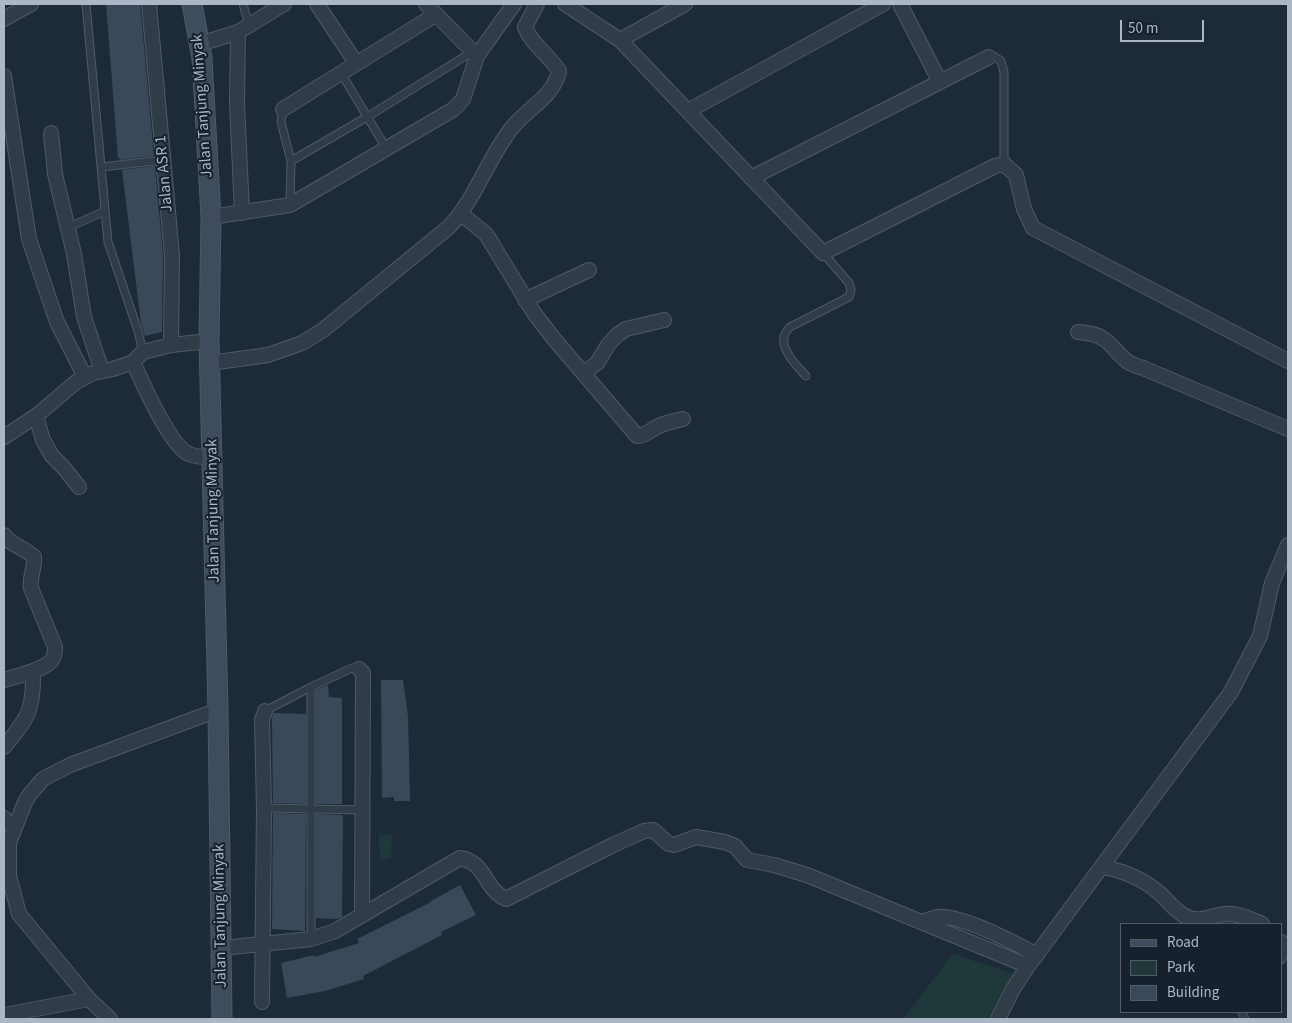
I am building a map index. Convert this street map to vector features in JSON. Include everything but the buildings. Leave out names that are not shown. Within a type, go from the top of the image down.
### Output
[{"type":"main road","name":"Jalan Tanjung Minyak","points":[[192,4],[203,70],[211,217],[209,341],[218,710],[222,1019]]},
{"type":"street","points":[[4,20],[31,4]]},
{"type":"street","name":"Jalan ASR 1","points":[[149,4],[172,255],[170,345]]},
{"type":"street","points":[[200,44],[244,29],[284,4]]},
{"type":"street","points":[[317,4],[356,63]]},
{"type":"street","points":[[426,4],[475,54]]},
{"type":"street","points":[[211,217],[290,205],[454,109],[462,99],[475,54],[514,4]]},
{"type":"street","points":[[210,363],[268,355],[302,343],[323,330],[449,227],[461,214],[510,130],[523,114],[544,97],[557,80],[559,71],[554,62],[528,35],[526,28],[537,4]]},
{"type":"street","points":[[565,4],[620,40],[823,253],[995,166],[1004,164],[1016,175],[1024,209],[1033,228],[1288,362]]},
{"type":"street","points":[[620,40],[685,4]]},
{"type":"street","points":[[688,111],[883,4]]},
{"type":"street","points":[[900,4],[940,82]]},
{"type":"street","points":[[283,109],[435,15]]},
{"type":"street","points":[[242,213],[238,103],[244,29]]},
{"type":"street","points":[[751,178],[989,57]]},
{"type":"street","points":[[4,76],[29,239],[57,322],[85,377]]},
{"type":"street","points":[[51,133],[55,174],[74,254],[84,316],[102,371]]},
{"type":"street","points":[[461,214],[486,234],[525,300],[554,339],[637,436],[643,436],[657,426],[671,421],[683,420]]},
{"type":"street","points":[[525,300],[589,270]]},
{"type":"street","points":[[584,373],[597,363],[608,345],[626,329],[664,320]]},
{"type":"street","points":[[1078,332],[1101,337],[1122,359],[1131,365],[1143,368],[1288,429]]},
{"type":"street","points":[[4,437],[36,416],[76,382],[93,373],[133,362],[143,352],[170,345],[209,341]]},
{"type":"street","points":[[133,362],[165,426],[179,446],[188,454],[212,458]]},
{"type":"street","points":[[36,416],[43,440],[52,456],[79,487]]},
{"type":"street","points":[[4,536],[8,541],[25,549],[34,556],[35,564],[30,588],[55,647],[55,654],[51,662],[33,671],[4,680]]},
{"type":"street","points":[[998,1019],[1013,989],[1028,966],[1224,704],[1240,678],[1260,636],[1272,583],[1288,546]]},
{"type":"street","points":[[358,669],[363,673],[364,810],[362,914]]},
{"type":"street","points":[[4,747],[26,720],[31,706],[33,671]]},
{"type":"street","points":[[110,1019],[89,999],[30,928],[16,908],[9,870],[9,827],[36,786],[51,774],[70,765],[218,710]]},
{"type":"street","points":[[262,1002],[264,808],[262,720],[265,711]]},
{"type":"street","points":[[222,948],[311,939],[335,930],[460,858],[469,859],[475,863],[497,895],[506,899],[644,831],[653,830],[665,841],[674,845],[696,837],[725,842],[735,846],[747,860],[774,865],[807,875],[1028,966]]},
{"type":"street","points":[[1103,866],[1133,875],[1158,892],[1175,909],[1195,920],[1221,914],[1232,914],[1260,923]]},
{"type":"street","points":[[922,922],[937,917],[945,917],[966,922],[1002,936],[1037,954]]},
{"type":"street","points":[[4,1015],[89,999]]},
{"type":"lane","points":[[86,4],[108,242],[138,331],[143,352]]},
{"type":"lane","points":[[243,4],[244,29]]},
{"type":"lane","points":[[291,161],[475,54]]},
{"type":"lane","points":[[989,57],[996,57],[1001,61],[1004,72],[1004,164]]},
{"type":"lane","points":[[341,73],[386,148]]},
{"type":"lane","points":[[283,109],[281,122],[291,161],[290,205]]},
{"type":"lane","points":[[101,168],[164,160]]},
{"type":"lane","points":[[67,228],[105,211]]},
{"type":"lane","points":[[806,376],[787,351],[783,342],[784,336],[790,327],[849,296],[851,290],[849,283],[823,253]]},
{"type":"lane","points":[[265,711],[311,686],[352,668],[358,669]]},
{"type":"lane","points":[[311,686],[311,939]]},
{"type":"lane","points":[[264,808],[364,810]]},
{"type":"green space","points":[[379,835],[392,835],[391,859],[380,860]]},
{"type":"green space","points":[[953,954],[1014,974],[992,1019],[903,1019]]}]
